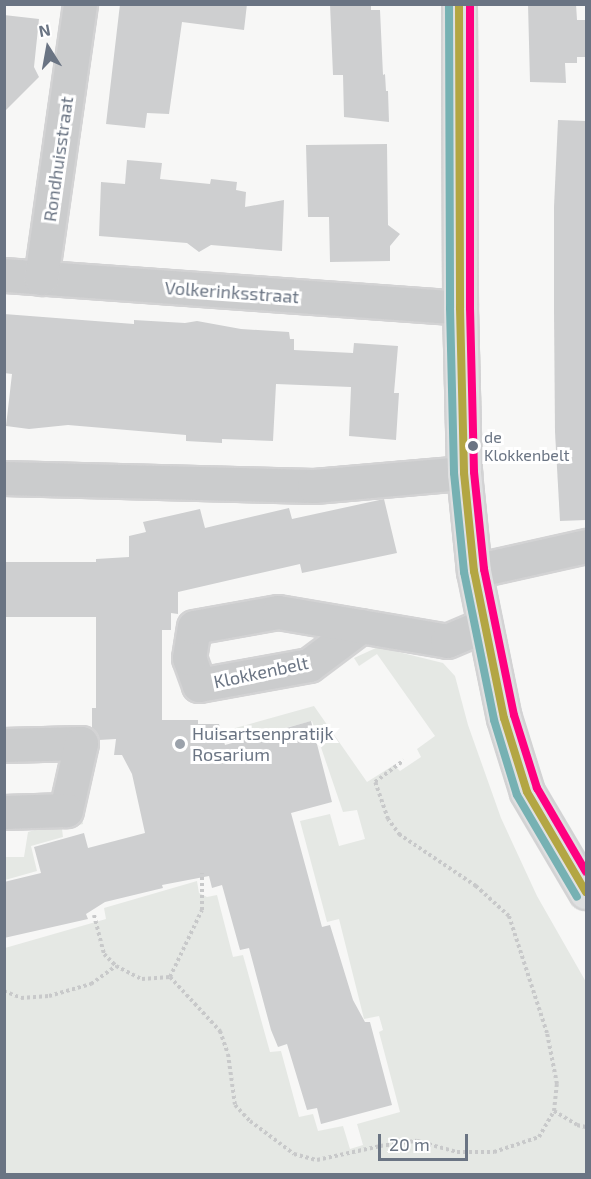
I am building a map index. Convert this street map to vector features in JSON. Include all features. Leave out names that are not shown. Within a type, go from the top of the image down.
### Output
[{"type":"main road","points":[[459,4],[460,308],[464,472],[474,571],[483,626],[504,718],[528,792],[586,892]]},
{"type":"street","name":"Rondhuisstraat","points":[[41,278],[80,4]]},
{"type":"street","name":"Volkerinksstraat","points":[[4,275],[460,308]]},
{"type":"street","points":[[4,478],[314,486],[464,472]]},
{"type":"street","points":[[474,571],[586,546]]},
{"type":"street","points":[[361,626],[447,641],[483,626]]},
{"type":"street","points":[[4,745],[81,743],[66,810],[4,812]]},
{"type":"path","points":[[170,976],[220,1031],[228,1054],[235,1105],[250,1121],[294,1154],[317,1160],[380,1146],[417,1141],[457,1152],[494,1152],[539,1137],[554,1112],[557,1083],[547,1032],[509,916],[476,886],[400,835],[388,819],[375,782],[404,760]]},
{"type":"path","points":[[170,976],[202,910],[202,873]]},
{"type":"path","points":[[94,915],[104,954],[116,966],[142,979],[170,976]]},
{"type":"path","points":[[4,991],[21,998],[49,996],[91,984],[116,966]]},
{"type":"path","points":[[554,1112],[577,1125],[586,1126]]},
{"type":"shaded area","points":[[378,647],[443,663],[455,676],[468,725],[501,818],[537,896],[586,982],[586,1174],[5,1174],[5,948],[106,919],[104,908],[197,881],[199,893],[207,897],[217,895],[233,957],[243,955],[270,1052],[281,1051],[299,1117],[313,1114],[318,1131],[343,1126],[350,1149],[363,1145],[357,1124],[400,1112],[379,1032],[383,1030],[379,1016],[364,1019],[339,919],[327,922],[300,821],[330,814],[339,846],[365,839],[357,810],[343,812],[312,721],[231,742],[228,730],[314,706],[367,782],[394,765],[400,771],[421,757],[417,749],[435,736],[377,654],[359,666],[354,658]]},
{"type":"shaded area","points":[[82,816],[83,824],[62,829],[63,837],[31,846],[37,871],[5,880],[5,857],[24,857],[28,832]]},
{"type":"building","points":[[120,4],[247,4],[244,30],[182,22],[169,114],[147,113],[145,128],[106,124]]},
{"type":"building","points":[[330,4],[371,4],[371,10],[380,10],[383,75],[385,74],[386,91],[388,91],[389,122],[344,117],[343,75],[333,75]]},
{"type":"building","points":[[528,4],[576,4],[577,20],[586,20],[586,57],[577,57],[577,63],[565,63],[566,83],[530,82]]},
{"type":"building","points":[[4,15],[39,19],[34,67],[39,77],[4,112]]},
{"type":"building","points":[[558,120],[586,121],[586,520],[560,521],[555,432],[554,311],[554,207]]},
{"type":"building","points":[[387,144],[388,225],[400,234],[390,246],[390,261],[330,262],[329,217],[308,217],[306,145]]},
{"type":"building","points":[[127,160],[162,163],[160,179],[210,184],[211,179],[237,182],[236,190],[246,192],[245,207],[284,200],[282,251],[211,245],[199,252],[187,243],[99,236],[101,182],[125,184]]},
{"type":"building","points":[[4,314],[134,324],[134,320],[185,323],[197,321],[241,329],[289,332],[290,339],[294,339],[294,350],[353,353],[354,343],[398,346],[394,393],[399,393],[396,440],[349,436],[351,387],[276,384],[273,441],[222,439],[222,443],[186,441],[186,435],[68,425],[29,429],[6,426],[12,374],[4,373]]},
{"type":"building","points":[[384,499],[397,553],[302,573],[300,564],[178,592],[178,614],[171,613],[171,630],[162,630],[162,720],[198,720],[198,724],[219,724],[225,745],[311,721],[332,802],[291,813],[322,927],[330,925],[353,1000],[365,1022],[370,1022],[392,1105],[321,1124],[317,1108],[307,1110],[287,1044],[278,1047],[271,1030],[249,948],[240,950],[222,885],[212,888],[209,876],[162,885],[163,888],[105,902],[86,914],[88,919],[4,938],[4,882],[41,873],[34,847],[84,833],[88,848],[145,833],[132,774],[122,755],[114,755],[116,739],[99,740],[92,728],[92,708],[96,708],[96,617],[4,617],[4,562],[96,562],[96,559],[129,557],[129,536],[146,532],[143,522],[200,509],[205,528],[289,508],[292,519]]},
{"type":"transit line","points":[[449,4],[450,308],[454,473],[464,572],[494,720],[517,795],[577,897]]},
{"type":"transit line","points":[[459,4],[460,308],[464,473],[474,571],[504,718],[527,792],[586,892]]},
{"type":"transit line","points":[[470,4],[470,308],[474,472],[484,569],[514,715],[537,788],[586,872]]},
{"type":"place","name":"de Klokkenbelt","points":[[473,446]]},
{"type":"place","name":"Huisartsenpratijk Rosarium","points":[[180,744]]}]
